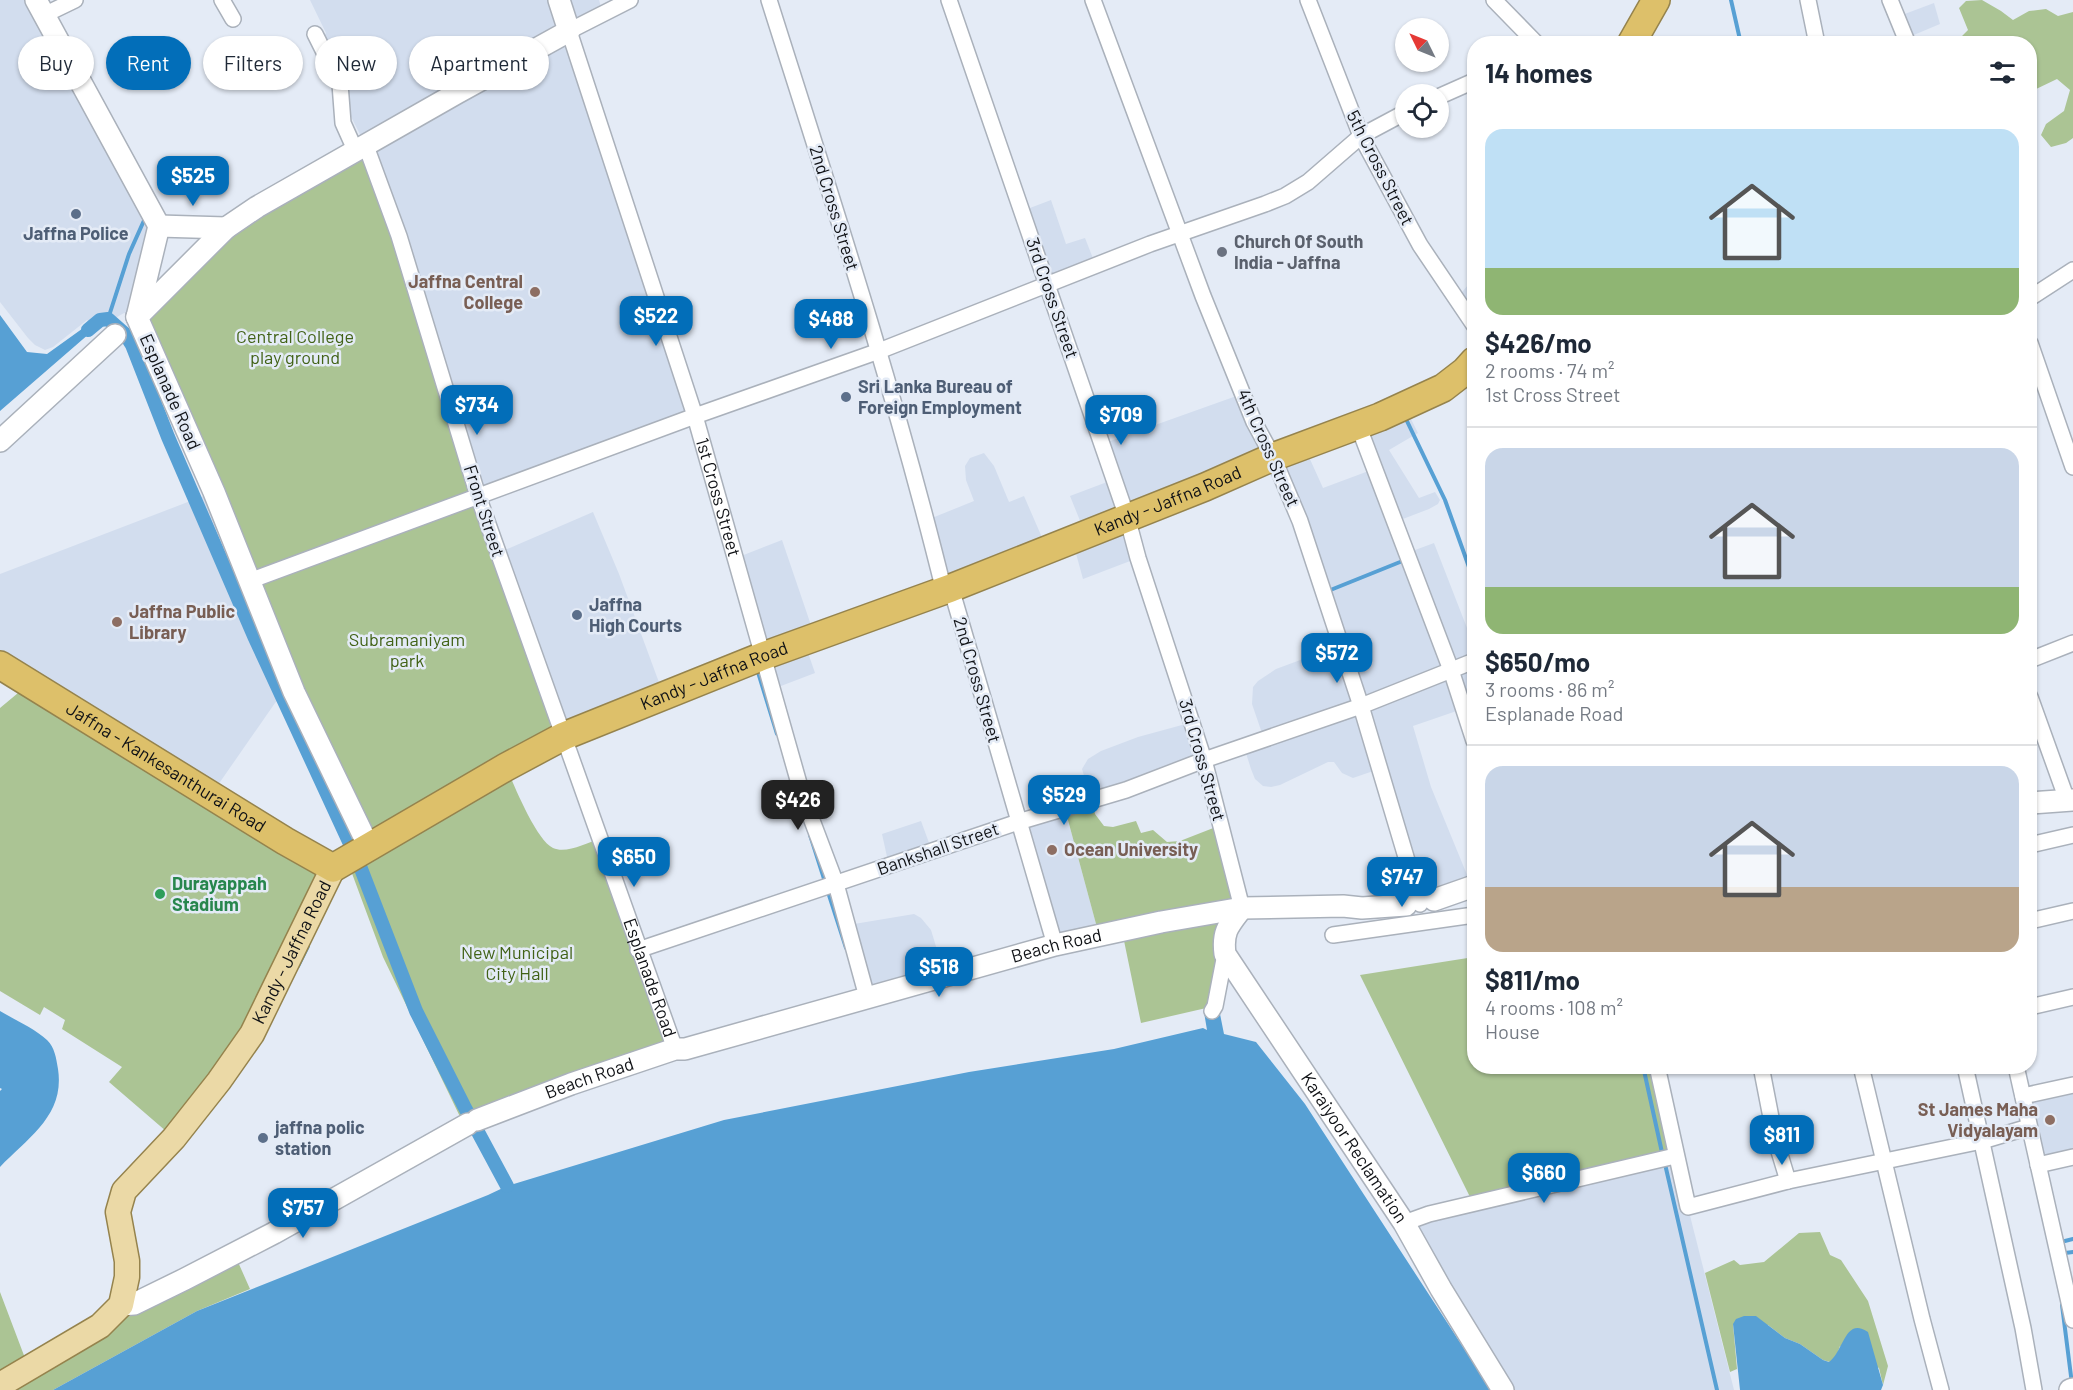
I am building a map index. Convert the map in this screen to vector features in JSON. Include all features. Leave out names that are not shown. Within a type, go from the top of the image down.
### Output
[{"type":"highway","points":[[1636,36],[1656,0]]},
{"type":"highway","name":"Kandy - Jaffna Road","points":[[333,868],[506,766],[564,736],[763,656],[948,590],[1358,425],[1430,395],[1467,370]]},
{"type":"highway","name":"Jaffna - Kankesanthurai Road","points":[[0,665],[285,841],[333,868]]},
{"type":"main road","name":"1st Cross Street","points":[[559,0],[569,31]]},
{"type":"main road","points":[[0,441],[126,326],[154,218],[40,8]]},
{"type":"main road","name":"Esplanade Road","points":[[369,847],[294,692],[214,492],[126,326],[226,228],[257,207],[569,31]]},
{"type":"main road","points":[[154,218],[226,228]]},
{"type":"main road","points":[[2037,802],[2070,800]]},
{"type":"main road","name":"Kandy - Jaffna Road","points":[[121,1305],[127,1277],[127,1261],[118,1212],[124,1191],[174,1138],[213,1089],[252,1034],[333,868]]},
{"type":"main road","name":"Beach Road","points":[[121,1305],[134,1304],[274,1233],[473,1122],[572,1084],[675,1049],[685,1049],[1055,945],[1161,922],[1242,908],[1343,906],[1362,908],[1422,903],[1467,888]]},
{"type":"main road","points":[[1225,954],[1224,939],[1227,927],[1242,908]]},
{"type":"main road","name":"Karaiyoor Reclamation","points":[[1225,954],[1404,1223],[1441,1289],[1503,1390]]},
{"type":"main road","points":[[13,1376],[100,1326],[121,1305]]},
{"type":"street","points":[[40,8],[75,0]]},
{"type":"street","points":[[222,0],[233,19]]},
{"type":"street","points":[[569,31],[630,0]]},
{"type":"street","name":"2nd Cross Street","points":[[769,0],[879,351],[1055,945]]},
{"type":"street","name":"3rd Cross Street","points":[[949,0],[1127,517],[1138,558],[1204,760],[1242,908]]},
{"type":"street","name":"4th Cross Street","points":[[1093,0],[1179,234],[1254,422],[1273,458],[1300,520],[1422,903]]},
{"type":"street","name":"5th Cross Street","points":[[1308,0],[1361,136],[1420,245],[1467,315]]},
{"type":"street","points":[[1494,0],[1529,36]]},
{"type":"street","points":[[1808,0],[1815,36]]},
{"type":"street","points":[[1890,0],[1905,36]]},
{"type":"street","name":"1st Cross Street","points":[[569,31],[695,416],[802,794],[836,884],[867,997]]},
{"type":"street","name":"Front Street","points":[[315,34],[340,84],[343,123],[361,149],[399,236],[478,496],[564,736]]},
{"type":"street","points":[[1449,93],[1467,84]]},
{"type":"street","points":[[249,581],[695,416],[879,351],[1047,284],[1285,196],[1308,182],[1361,136],[1395,118]]},
{"type":"street","points":[[2037,293],[2073,270]]},
{"type":"street","points":[[2037,363],[2073,467]]},
{"type":"street","points":[[1358,425],[1467,720]]},
{"type":"street","points":[[2037,657],[2073,643]]},
{"type":"street","name":"Bankshall Street","points":[[639,950],[1018,822],[1104,797],[1165,776],[1204,760],[1361,706],[1467,664]]},
{"type":"street","points":[[2037,715],[2070,800]]},
{"type":"street","name":"Esplanade Road","points":[[564,736],[675,1049]]},
{"type":"street","points":[[2037,843],[2073,835]]},
{"type":"street","points":[[2037,919],[2073,911]]},
{"type":"street","points":[[1333,934],[1467,916]]},
{"type":"street","points":[[1212,1011],[1225,954]]},
{"type":"street","points":[[2037,1005],[2073,997]]},
{"type":"street","points":[[1659,1074],[1688,1207],[1788,1181],[1982,1141],[2029,1127]]},
{"type":"street","points":[[1763,1074],[1775,1138],[1788,1181]]},
{"type":"street","points":[[1863,1074],[1941,1390]]},
{"type":"street","points":[[1967,1074],[2023,1328],[2034,1390]]},
{"type":"street","points":[[2018,1074],[2038,1165],[2066,1246],[2073,1320]]},
{"type":"street","points":[[2023,1096],[2073,1085]]},
{"type":"street","points":[[1404,1223],[1440,1211],[1676,1156]]},
{"type":"street","points":[[2038,1165],[2073,1157]]},
{"type":"shaded area","name":"Jaffna Police","points":[[0,0],[36,0],[56,36],[18,36],[18,90],[85,90],[159,226],[130,314],[124,313],[98,328],[87,320],[53,347],[45,350],[28,338],[0,302]]},
{"type":"shaded area","name":"Jaffna Central College","points":[[310,0],[599,0],[603,14],[570,31],[695,416],[478,496],[366,146],[337,90],[397,90],[397,36],[324,36],[326,33]]},
{"type":"shaded area","points":[[1934,3],[1940,24],[1909,36],[1902,15]]},
{"type":"shaded area","points":[[1051,200],[1066,244],[1085,238],[1096,266],[1047,284],[1022,211]]},
{"type":"shaded area","points":[[1467,286],[1467,314],[1457,298]]},
{"type":"shaded area","points":[[1242,394],[1272,458],[1304,446],[1323,488],[1374,469],[1358,425],[1405,407],[1418,433],[1389,450],[1419,498],[1435,492],[1440,500],[1438,504],[1429,509],[1395,522],[1407,553],[1434,543],[1467,628],[1467,707],[1413,726],[1431,787],[1467,875],[1467,889],[1420,904],[1379,769],[1353,778],[1342,773],[1334,762],[1328,762],[1280,785],[1263,786],[1255,779],[1244,747],[1264,739],[1252,704],[1253,687],[1276,669],[1341,645],[1275,463],[1128,517],[1138,558],[1083,579],[1072,539],[1085,533],[1070,496],[1115,479],[1102,444]]},
{"type":"shaded area","points":[[984,453],[994,466],[1009,502],[1024,496],[1047,549],[944,591],[927,520],[974,501],[966,480],[965,466],[970,458]]},
{"type":"shaded area","points":[[214,492],[294,692],[283,695],[275,703],[211,795],[0,665],[0,574]]},
{"type":"shaded area","name":"Jaffna High Courts","points":[[593,512],[619,574],[664,696],[564,736],[498,553]]},
{"type":"shaded area","points":[[782,540],[815,637],[804,641],[815,673],[773,689],[736,558]]},
{"type":"shaded area","points":[[1193,722],[1204,760],[1092,801],[1082,769],[1088,759],[1101,751],[1138,737]]},
{"type":"shaded area","name":"Ocean University","points":[[1065,809],[1099,935],[1055,945],[1018,822]]},
{"type":"shaded area","points":[[921,821],[932,851],[889,866],[882,834]]},
{"type":"shaded area","points":[[914,914],[921,918],[931,930],[945,976],[867,997],[848,925]]},
{"type":"shaded area","name":"St James Maha Vidyalayam","points":[[2073,1085],[2073,1157],[2038,1165],[2023,1096]]},
{"type":"shaded area","points":[[1675,1156],[1734,1390],[1499,1390],[1404,1223]]},
{"type":"green space","points":[[1982,0],[2013,20],[2029,11],[2046,9],[2058,16],[2073,12],[2073,138],[2066,143],[2051,147],[2041,135],[2046,124],[2064,111],[2070,90],[2057,79],[2037,89],[2037,36],[1962,36],[1968,30],[1959,8],[1966,1]]},
{"type":"green space","points":[[366,146],[564,736],[506,767],[526,811],[546,843],[558,850],[564,850],[599,839],[675,1049],[464,1125],[383,957],[347,860],[368,847],[137,317],[226,228]]},
{"type":"green space","name":"Durayappah Stadium","points":[[30,683],[333,868],[308,920],[174,1138],[109,1082],[122,1067],[62,1029],[65,1020],[44,1007],[40,1015],[0,991],[0,708]]},
{"type":"green space","points":[[1092,801],[1095,814],[1104,826],[1113,827],[1136,821],[1141,833],[1153,830],[1167,842],[1180,841],[1221,825],[1242,908],[1215,1006],[1141,1023],[1122,931],[1099,935],[1065,809]]},
{"type":"green space","points":[[1467,958],[1467,1074],[1658,1074],[1675,1156],[1473,1203],[1360,975]]},
{"type":"green space","points":[[1820,1232],[1830,1255],[1841,1260],[1868,1301],[1888,1366],[1883,1385],[1879,1368],[1840,1346],[1836,1357],[1830,1362],[1823,1360],[1800,1344],[1785,1338],[1768,1325],[1733,1324],[1737,1369],[1730,1372],[1705,1273],[1734,1260],[1740,1265],[1764,1262],[1799,1233]]},
{"type":"green space","points":[[238,1262],[250,1289],[197,1311],[53,1390],[0,1390],[0,1292],[28,1366],[100,1326]]},
{"type":"water","points":[[0,315],[27,352],[47,354],[86,326],[90,333],[0,411]]},
{"type":"water","points":[[1219,1009],[1224,1034],[1256,1042],[1305,1104],[1491,1390],[53,1390],[197,1311],[507,1186],[724,1120],[969,1072],[1114,1049],[1203,1028],[1207,1030],[1204,1012]]},
{"type":"water","points":[[0,1011],[50,1043],[56,1057],[59,1085],[56,1100],[42,1124],[0,1167],[0,1091],[2,1089],[0,1088]]},
{"type":"water","points":[[1756,1316],[1785,1338],[1800,1344],[1829,1362],[1854,1328],[1868,1332],[1883,1385],[1881,1390],[1740,1390],[1733,1324],[1736,1319]]},
{"type":"waterway","points":[[1731,0],[1739,36]]},
{"type":"waterway","points":[[108,319],[129,254],[146,216]]},
{"type":"waterway","points":[[88,330],[100,320],[108,319],[125,334],[132,345],[168,437],[254,636],[358,861],[416,1011],[507,1186]]},
{"type":"waterway","points":[[1405,417],[1445,500],[1467,561]]},
{"type":"waterway","points":[[1328,591],[1405,560]]},
{"type":"waterway","points":[[757,669],[777,734]]},
{"type":"waterway","points":[[810,835],[825,882]]},
{"type":"waterway","points":[[827,889],[846,948]]},
{"type":"waterway","points":[[298,966],[308,946]]},
{"type":"waterway","points":[[1645,1074],[1663,1157]]},
{"type":"waterway","points":[[1665,1164],[1717,1390]]},
{"type":"waterway","points":[[2061,1242],[2073,1239]]},
{"type":"waterway","points":[[2065,1253],[2073,1252]]},
{"type":"waterway","points":[[2062,1305],[2072,1384]]},
{"type":"place","name":"Jaffna Police","points":[[76,214]]},
{"type":"place","name":"Church Of South India - Jaffna","points":[[1222,252]]},
{"type":"place","name":"Jaffna Central College","points":[[535,292]]},
{"type":"place","name":"Sri Lanka Bureau of Foreign Employment","points":[[846,397]]},
{"type":"place","name":"Jaffna High Courts","points":[[577,615]]},
{"type":"place","name":"Jaffna Public Library","points":[[117,622]]},
{"type":"place","name":"Ocean University","points":[[1052,850]]},
{"type":"place","name":"Durayappah Stadium","points":[[160,894]]},
{"type":"place","name":"St James Maha Vidyalayam","points":[[2050,1120]]},
{"type":"place","name":"jaffna polic station","points":[[263,1138]]},
{"type":"park label","name":"Central College play ground","points":[[295,347]]},
{"type":"park label","name":"Subramaniyam park","points":[[407,650]]},
{"type":"park label","name":"New Municipal City Hall","points":[[517,963]]}]
